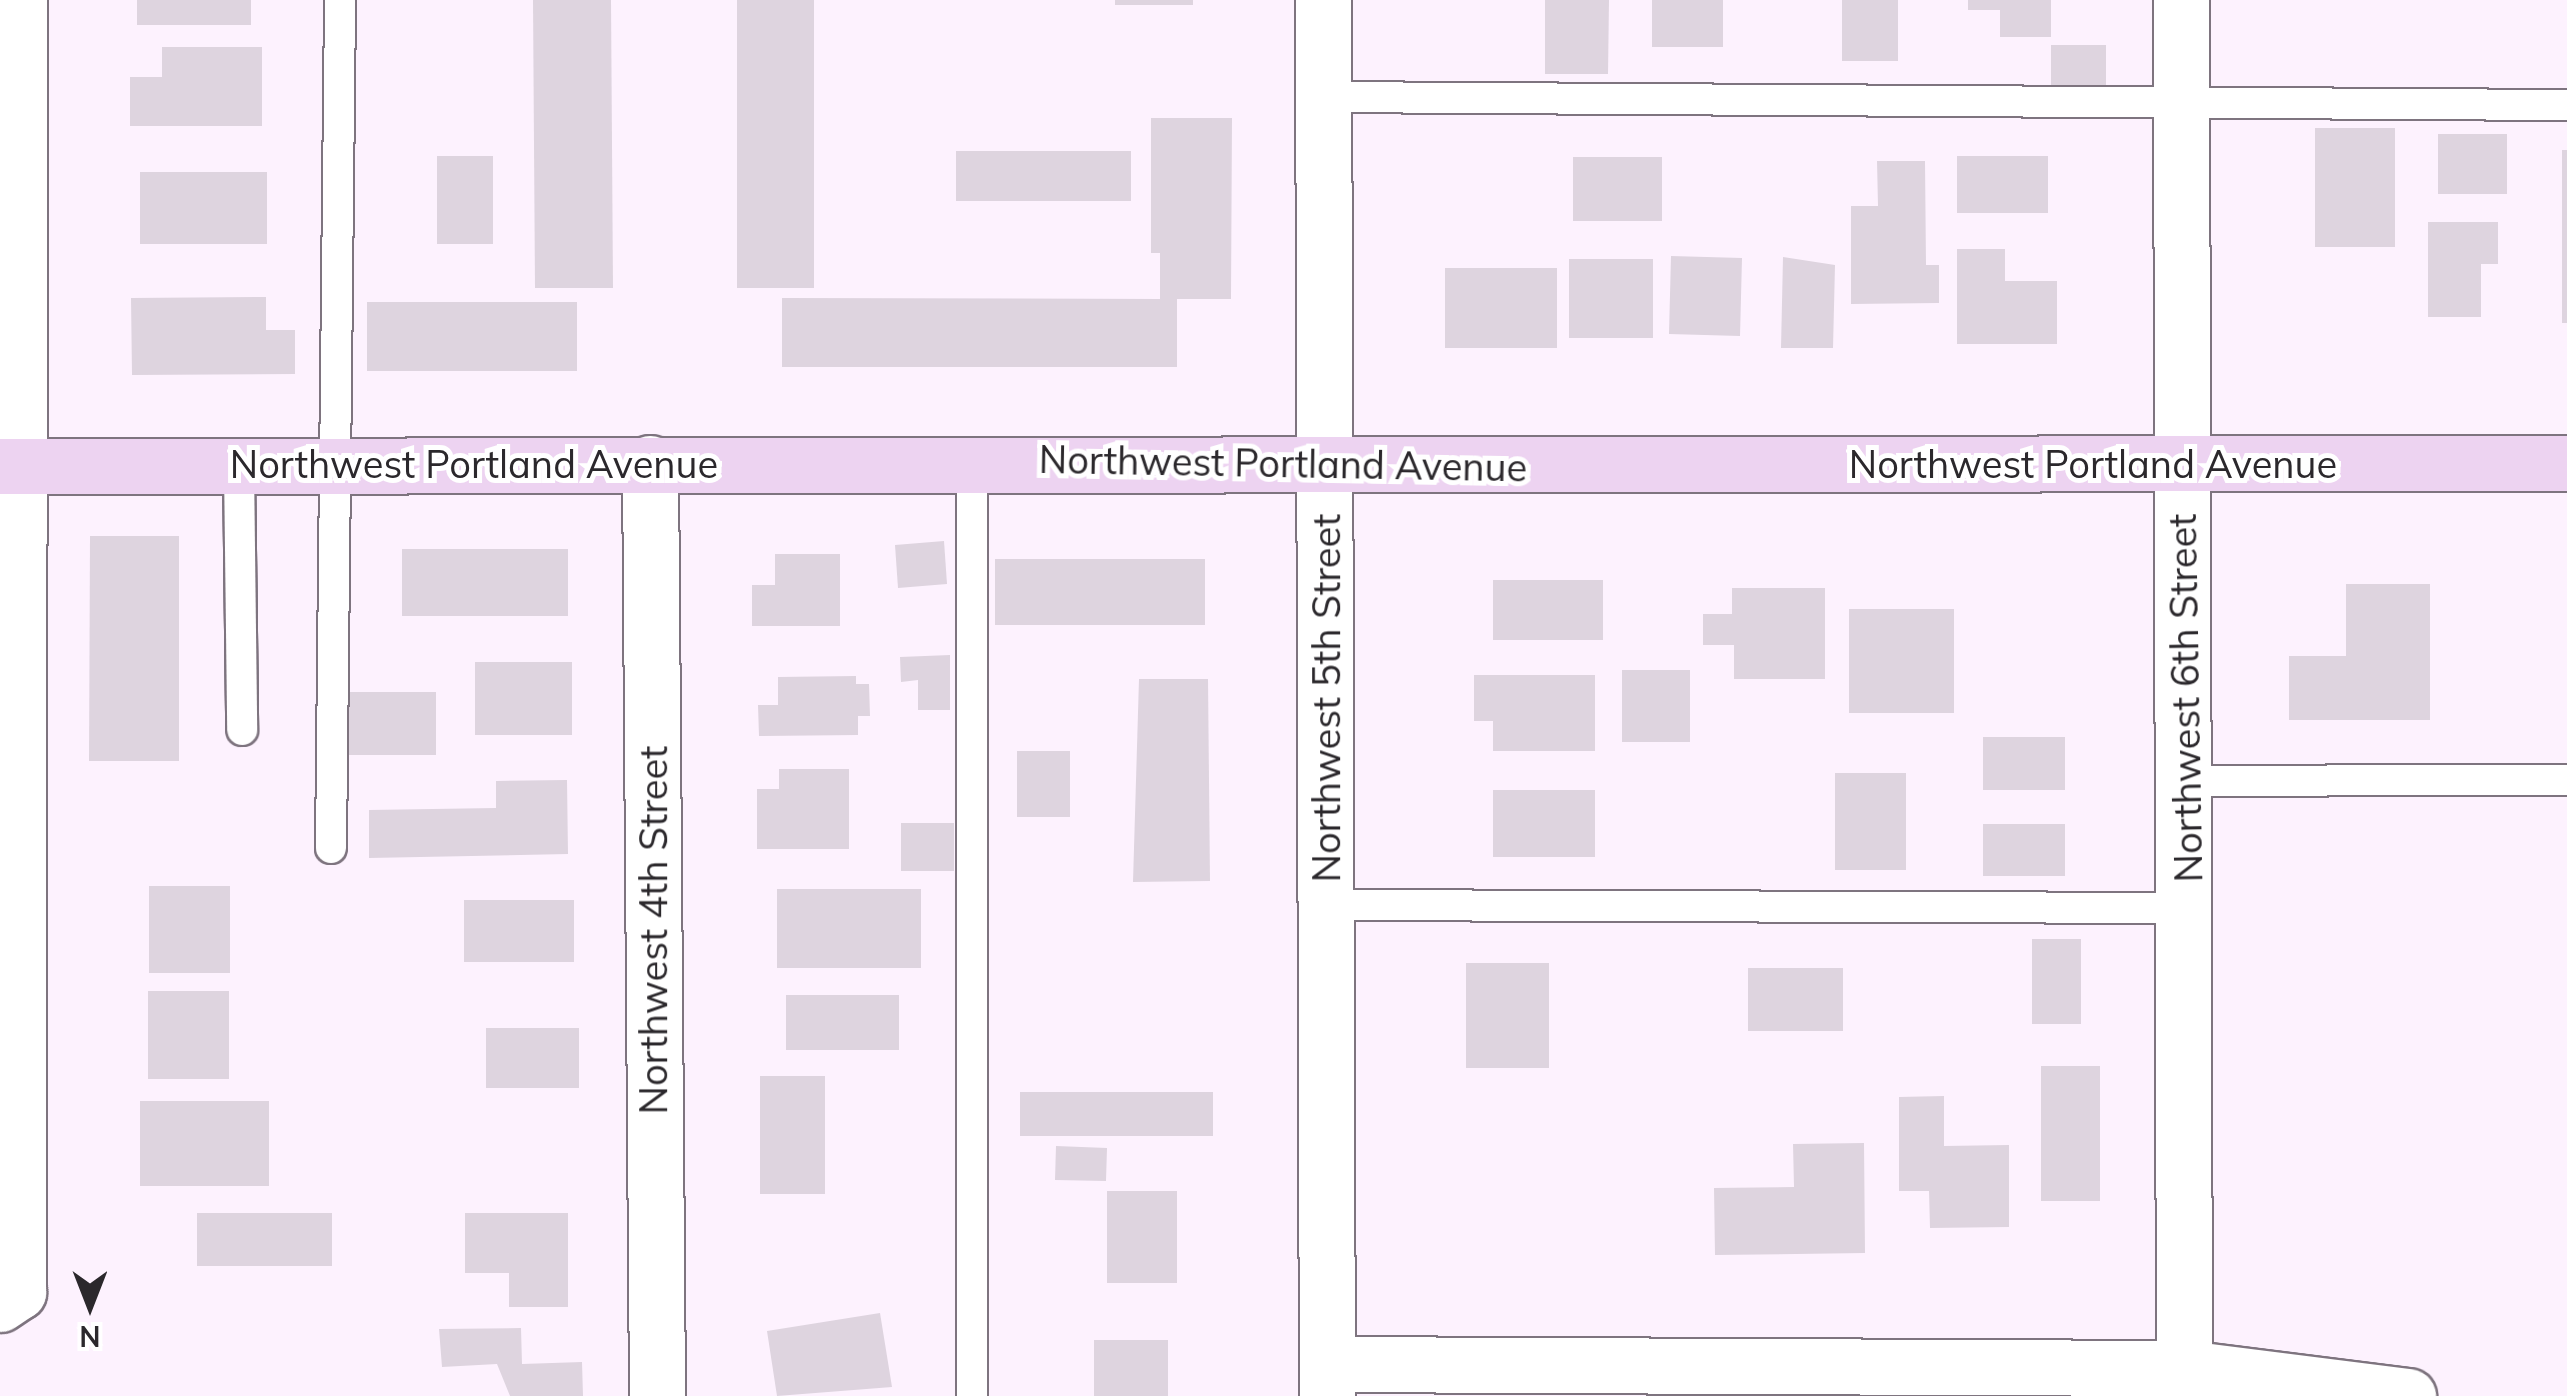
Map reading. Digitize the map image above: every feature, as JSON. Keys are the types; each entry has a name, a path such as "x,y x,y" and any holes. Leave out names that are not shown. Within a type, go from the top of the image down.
{"street":[{"path":"9,1298 10,466 19,0"},
{"name":"Northwest 5th Street","path":"1323,0 1328,467 1327,1380"},
{"name":"Northwest 6th Street","path":"2181,0 2188,908 2184,1382"},
{"name":"Northwest Portland Avenue","path":"10,466 340,467 972,460 1328,467 2567,463"},
{"name":"Northwest 4th Street","path":"650,464 658,1396"},
{"path":"1327,1380 2184,1382 2408,1396"}],"lane":[{"path":"331,848 340,467 340,0"},
{"path":"1324,97 2567,105"},
{"path":"972,460 972,1396"},
{"path":"239,467 242,730"},
{"path":"2186,781 2567,780"},
{"path":"1326,905 2188,908"}],"building":[{"path":"137,0 251,0 251,25 137,25"},
{"path":"533,0 611,0 613,288 535,288"},
{"path":"737,0 814,0 814,288 737,288"},
{"path":"1115,0 1193,0 1193,5 1115,5"},
{"path":"1545,0 1609,0 1608,74 1545,74"},
{"path":"1652,0 1723,0 1723,47 1652,47"},
{"path":"1842,0 1898,0 1898,61 1842,61"},
{"path":"1968,0 2051,0 2051,37 2000,37 2000,10 1968,10"},
{"path":"2051,45 2106,45 2106,85 2051,85"},
{"path":"162,47 262,47 262,126 130,126 130,77 162,77"},
{"path":"1151,118 1232,118 1231,299 1177,299 1177,367 782,367 782,298 1160,299 1160,253 1151,253"},
{"path":"2315,128 2395,128 2395,247 2315,247"},
{"path":"2438,134 2507,134 2507,194 2438,194"},
{"path":"2562,150 2567,150 2567,323 2562,323"},
{"path":"956,151 1131,151 1131,201 956,201"},
{"path":"437,156 493,156 493,244 437,244"},
{"path":"1957,156 2048,156 2048,213 1957,213"},
{"path":"1573,157 1662,157 1662,221 1573,221"},
{"path":"1877,161 1925,161 1926,265 1939,265 1939,303 1851,304 1851,206 1878,206"},
{"path":"140,172 267,172 267,244 140,244"},
{"path":"2428,222 2498,222 2498,264 2481,264 2481,317 2428,317"},
{"path":"1957,249 2005,249 2005,281 2057,281 2057,344 1957,344"},
{"path":"1671,256 1742,258 1740,336 1669,334"},
{"path":"1783,257 1835,265 1833,348 1781,348"},
{"path":"1569,259 1653,259 1653,338 1569,338"},
{"path":"1445,268 1557,268 1557,348 1445,348"},
{"path":"266,297 266,330 295,330 295,374 132,375 131,298"},
{"path":"367,302 577,302 577,371 367,371"},
{"path":"90,536 179,536 179,761 89,761"},
{"path":"944,541 947,584 898,588 895,545"},
{"path":"402,549 568,549 568,616 402,616"},
{"path":"775,554 840,554 840,626 752,626 752,585 775,585"},
{"path":"995,559 1205,559 1205,625 995,625"},
{"path":"1493,580 1603,580 1603,640 1493,640"},
{"path":"2346,584 2430,584 2430,720 2289,720 2289,656 2346,656"},
{"path":"1732,588 1825,588 1825,679 1734,679 1734,645 1703,645 1703,614 1732,614"},
{"path":"1849,609 1954,609 1954,713 1849,713"},
{"path":"950,655 950,710 918,710 918,680 901,682 900,657"},
{"path":"475,662 572,662 572,735 475,735"},
{"path":"1622,670 1690,670 1690,742 1622,742"},
{"path":"1474,675 1595,675 1595,751 1493,751 1493,721 1474,721"},
{"path":"856,676 856,684 869,684 870,716 858,716 858,735 759,736 758,705 778,705 778,677"},
{"path":"1139,679 1208,679 1210,881 1133,882"},
{"path":"348,692 436,692 436,755 348,755"},
{"path":"1983,737 2065,737 2065,790 1983,790"},
{"path":"1017,751 1070,751 1070,817 1017,817"},
{"path":"779,769 849,769 849,849 757,849 757,789 779,789"},
{"path":"1835,773 1906,773 1906,870 1835,870"},
{"path":"567,780 568,854 369,858 369,810 496,808 496,781"},
{"path":"1493,790 1595,790 1595,857 1493,857"},
{"path":"901,823 954,823 954,871 901,871"},
{"path":"1983,824 2065,824 2065,876 1983,876"},
{"path":"149,886 230,886 230,973 149,973"},
{"path":"777,889 921,889 921,968 777,968"},
{"path":"464,900 574,900 574,962 464,962"},
{"path":"2032,939 2081,939 2081,1024 2032,1024"},
{"path":"1466,963 1549,963 1549,1068 1466,1068"},
{"path":"1748,968 1843,968 1843,1031 1748,1031"},
{"path":"148,991 229,991 229,1079 148,1079"},
{"path":"786,995 899,995 899,1050 786,1050"},
{"path":"486,1028 579,1028 579,1088 486,1088"},
{"path":"2041,1066 2100,1066 2100,1201 2041,1201"},
{"path":"760,1076 825,1076 825,1194 760,1194"},
{"path":"1020,1092 1213,1092 1213,1136 1020,1136"},
{"path":"1944,1096 1944,1146 2009,1145 2009,1227 1930,1228 1929,1191 1899,1191 1899,1097"},
{"path":"140,1101 269,1101 269,1186 140,1186"},
{"path":"1864,1143 1865,1253 1715,1255 1714,1188 1794,1187 1793,1144"},
{"path":"1056,1146 1107,1148 1106,1181 1055,1180"},
{"path":"1107,1191 1177,1191 1177,1283 1107,1283"},
{"path":"197,1213 332,1213 332,1266 197,1266"},
{"path":"465,1213 568,1213 568,1307 509,1307 509,1273 465,1273"},
{"path":"880,1313 892,1387 777,1396 767,1331"},
{"path":"521,1328 522,1364 582,1362 583,1396 510,1396 497,1364 442,1367 439,1329"},
{"path":"1094,1340 1168,1340 1168,1396 1094,1396"}]}
